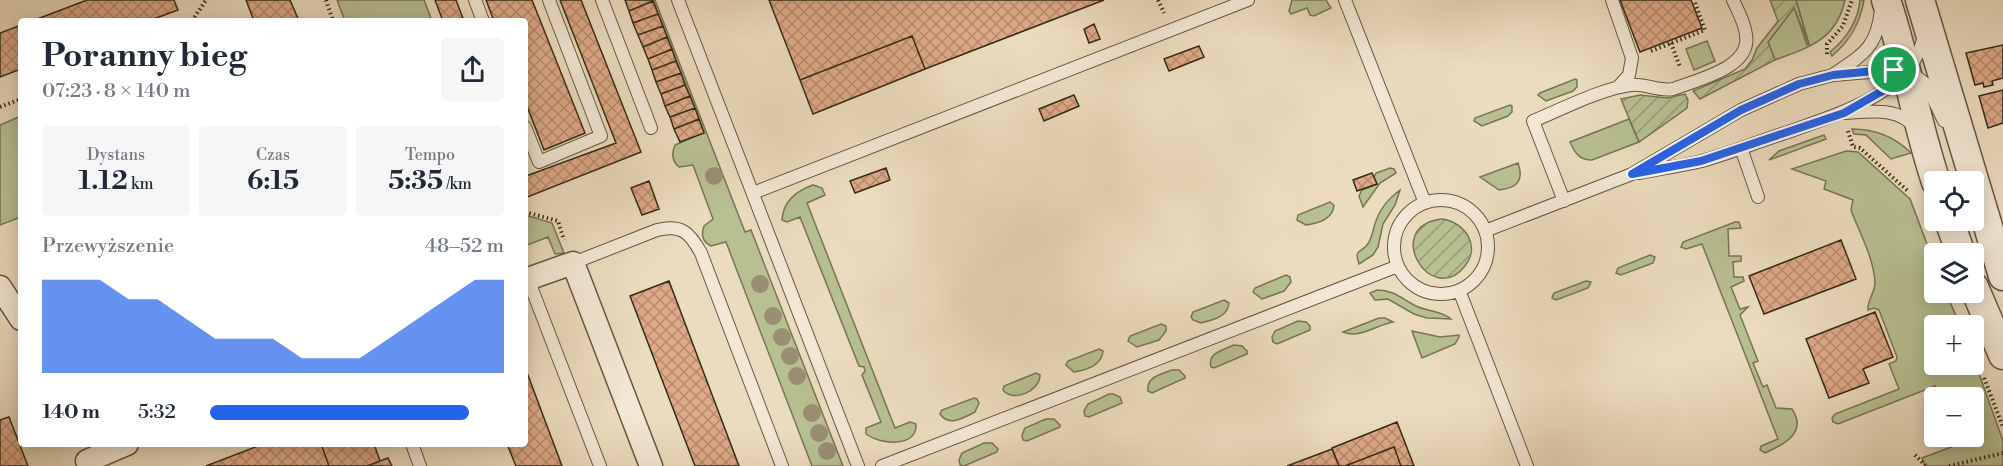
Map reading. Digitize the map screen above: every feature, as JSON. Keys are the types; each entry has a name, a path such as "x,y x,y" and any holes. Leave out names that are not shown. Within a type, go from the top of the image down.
{"street":[{"path":"1886,0 1898,35 1921,136 1924,176"},
{"path":"1923,9 2003,276"},
{"path":"528,280 573,263 651,466"},
{"path":"0,287 18,314"},
{"path":"1978,303 1993,363"},
{"path":"86,457 118,447"}],"lane":[{"path":"475,0 482,18"},
{"path":"528,134 539,162 601,136 549,0"},
{"path":"602,0 651,129"},
{"path":"678,0 858,466"},
{"path":"753,193 1248,0"},
{"path":"1344,0 1425,202"},
{"path":"1612,0 1632,58 1629,75 1618,87"},
{"path":"1564,201 1533,121 1618,87 1638,84 1663,90 1673,89 1734,64 1744,51 1747,40 1733,0"},
{"path":"1833,75 1863,55 1870,47 1879,27 1880,0"},
{"path":"1632,174 1701,161 1844,113 1884,90 1913,63 1924,38 1923,9"},
{"path":"1485,231 1632,174 1741,110 1799,84 1833,75 1884,70 1905,72 1919,77 1926,84 1943,118 1963,145"},
{"path":"1844,113 1893,112 1910,122 1921,136"},
{"path":"1741,148 1758,197"},
{"path":"1454,201 1468,208 1478,218 1485,231 1488,251 1481,271 1468,286 1459,290 1435,294 1423,291 1413,285 1398,266 1394,251 1395,236 1401,221 1411,210 1425,202 1454,201"},
{"path":"573,263 667,227 678,228 686,232 694,240 701,253 782,466"},
{"path":"882,466 1398,266"},
{"path":"528,283 600,466"},
{"path":"1459,290 1527,466"},
{"path":"413,447 420,466"}],"path":[{"path":"194,18 206,0"},
{"path":"326,0 332,18"},
{"path":"1632,58 1705,30 1694,0"},
{"path":"1833,75 1827,44 1843,26 1852,0"},
{"path":"0,107 18,100"},
{"path":"1844,113 1853,147 1860,148 1924,188"},
{"path":"528,213 558,221 573,263"},
{"path":"1993,363 2003,428"},
{"path":"1949,466 2003,453"},
{"path":"1920,466 1915,454 1926,466"}],"green space":[{"path":"337,0 424,0 431,18 344,18"},
{"path":"653,0 655,0 745,232 751,230 843,466 812,466 726,242 711,246 703,238 704,226 713,219 693,165 679,167 673,154 675,145 704,132"},
{"path":"1292,0 1326,0 1331,8 1314,16 1310,15 1307,8 1291,14 1289,11"},
{"path":"1770,0 1796,0 1809,45 1794,8 1768,42 1775,60 1700,99 1693,91 1745,69 1752,60 1757,48 1778,21"},
{"path":"1796,0 1845,0 1835,24 1820,40 1775,60 1768,42 1794,7 1807,45 1809,44"},
{"path":"1860,0 1864,0 1857,24 1849,38 1832,56 1830,52 1842,41 1854,22"},
{"path":"1707,41 1715,61 1694,70 1686,49"},
{"path":"1575,79 1577,87 1573,91 1546,101 1538,95 1540,93"},
{"path":"1685,94 1688,100 1687,108 1639,142 1621,99 1640,95 1667,98"},
{"path":"1510,105 1512,112 1508,116 1482,126 1474,121 1475,118"},
{"path":"18,117 18,218 0,225 0,125"},
{"path":"1629,119 1639,142 1592,160 1578,155 1570,142"},
{"path":"1852,129 1869,130 1884,135 1898,142 1911,153 1891,159 1866,135 1854,134"},
{"path":"1824,135 1826,139 1769,160 1779,151"},
{"path":"1846,151 1858,152 1910,199 1927,243 1924,243 1924,303 1950,303 1956,315 1924,315 1924,375 1979,375 1984,387 1924,387 1924,390 1838,424 1833,422 1832,418 1835,414 1899,389 1889,364 1896,361 1897,357 1879,310 1874,308 1868,310 1875,287 1874,274 1851,210 1853,200 1824,189 1826,181 1792,169"},
{"path":"1518,163 1520,178 1511,187 1499,190 1480,177"},
{"path":"1390,168 1396,173 1380,183 1363,207 1359,196 1362,190 1377,184 1374,177 1376,173"},
{"path":"813,185 822,188 825,195 807,203 895,428 910,422 916,424 915,432 904,441 888,442 866,434 866,428 881,422 862,375 865,371 864,367 859,366 800,217 787,222 782,220 788,202 801,190"},
{"path":"1400,190 1395,205 1383,224 1378,247 1373,255 1359,264 1357,255 1367,246 1379,214"},
{"path":"1330,202 1334,205 1333,210 1325,219 1306,225 1297,220 1298,215"},
{"path":"528,216 552,223 564,253 555,254 548,237 528,245"},
{"path":"1442,219 1464,230 1471,243 1471,251 1465,266 1452,277 1438,278 1427,272 1418,261 1414,248 1415,235 1424,225"},
{"path":"1739,222 1741,228 1728,229 1729,256 1741,256 1741,261 1733,262 1734,277 1743,277 1744,281 1731,287 1740,309 1748,307 1740,315 1758,361 1753,363 1763,387 1767,385 1776,408 1792,409 1796,417 1797,425 1791,437 1765,453 1760,450 1761,446 1778,439 1702,244 1686,249 1681,247 1683,242"},
{"path":"1650,255 1655,257 1653,263 1621,275 1616,273 1618,268"},
{"path":"1286,275 1290,277 1291,282 1284,291 1262,299 1253,292 1255,288"},
{"path":"1586,281 1591,282 1588,288 1556,300 1552,298 1554,293"},
{"path":"1377,290 1393,293 1416,306 1443,314 1451,319 1427,318 1414,314 1388,299 1375,300 1370,293"},
{"path":"1224,300 1229,303 1223,315 1201,323 1191,317 1193,312"},
{"path":"1379,318 1393,322 1362,333 1343,332"},
{"path":"1298,321 1306,322 1310,330 1277,344 1273,342 1272,337 1275,331"},
{"path":"1161,324 1166,326 1166,331 1159,340 1137,347 1128,341 1130,336"},
{"path":"1412,331 1440,337 1459,335 1459,337 1455,344 1422,358"},
{"path":"1234,345 1242,346 1247,354 1214,368 1211,367 1211,358 1214,355"},
{"path":"1099,349 1103,351 1100,360 1089,368 1074,372 1066,365 1068,361"},
{"path":"1172,370 1179,370 1185,378 1152,393 1148,391 1149,382 1152,379"},
{"path":"1036,373 1040,375 1039,381 1031,390 1013,395 1003,390 1004,386"},
{"path":"1984,388 2003,441 2003,466 1925,466 1922,458 1951,447 1984,447"},
{"path":"1109,394 1120,397 1122,403 1089,417 1085,416 1084,411 1088,404"},
{"path":"974,398 979,403 975,412 966,417 952,421 940,414 942,410"},
{"path":"1046,419 1054,419 1060,427 1027,441 1023,440 1022,435 1025,428"},
{"path":"984,443 992,443 998,449 997,452 964,466 960,465 959,460 962,453"}],"building":[{"path":"87,0 174,0 178,10 156,18 40,18"},
{"path":"246,0 290,0 298,18 253,18"},
{"path":"435,0 456,0 463,18 442,18"},
{"path":"486,0 532,0 585,133 544,150 528,109 528,18 493,18"},
{"path":"560,0 581,0 641,152 528,197 528,175 616,143"},
{"path":"625,0 653,0 653,1 629,11"},
{"path":"769,0 1104,0 925,69 912,36 800,80"},
{"path":"1620,0 1691,0 1702,28 1640,52"},
{"path":"653,1 658,14 633,23 629,11"},
{"path":"658,14 663,26 638,35 633,23"},
{"path":"1094,24 1100,39 1089,43 1084,29"},
{"path":"18,26 18,70 0,77 0,33"},
{"path":"663,26 667,37 643,47 638,35"},
{"path":"912,36 925,69 813,114 800,80"},
{"path":"667,37 672,49 648,59 643,47"},
{"path":"2003,45 2003,78 1992,81 1993,85 1984,87 1983,83 1975,85 1966,53"},
{"path":"1199,46 1204,57 1169,71 1164,59"},
{"path":"672,49 676,61 652,70 648,59"},
{"path":"676,61 681,73 656,82 652,70"},
{"path":"681,73 685,85 661,94 656,82"},
{"path":"685,85 690,96 665,106 661,94"},
{"path":"2003,90 2003,123 1988,128 1979,96"},
{"path":"1074,95 1079,106 1044,121 1039,109"},
{"path":"690,96 695,108 670,117 665,106"},
{"path":"695,108 699,119 674,129 670,117"},
{"path":"699,119 704,133 680,142 674,129"},
{"path":"886,168 890,180 855,193 850,181"},
{"path":"1372,173 1377,184 1357,191 1353,180"},
{"path":"649,181 659,209 642,215 631,188"},
{"path":"1841,240 1856,279 1764,314 1749,276"},
{"path":"669,281 739,466 695,466 630,296"},
{"path":"1875,312 1893,357 1863,369 1869,383 1829,398 1806,339"},
{"path":"528,375 562,466 516,466 508,447 528,447"},
{"path":"9,417 18,440 18,447 21,447 28,466 0,466 0,420"},
{"path":"1397,422 1414,466 1401,466 1394,447 1345,466 1339,466 1332,448"},
{"path":"255,447 322,447 329,466 206,466"},
{"path":"322,447 375,447 380,461 367,466 329,466"},
{"path":"1394,447 1401,466 1345,466"},
{"path":"1332,449 1339,466 1287,466"},
{"path":"388,458 392,466 367,466 380,461"}],"route":[{"path":"1894,70 1905,72 1884,90 1844,113 1701,161 1632,174 1700,132 1741,110 1799,84 1833,75 1894,70"}]}
